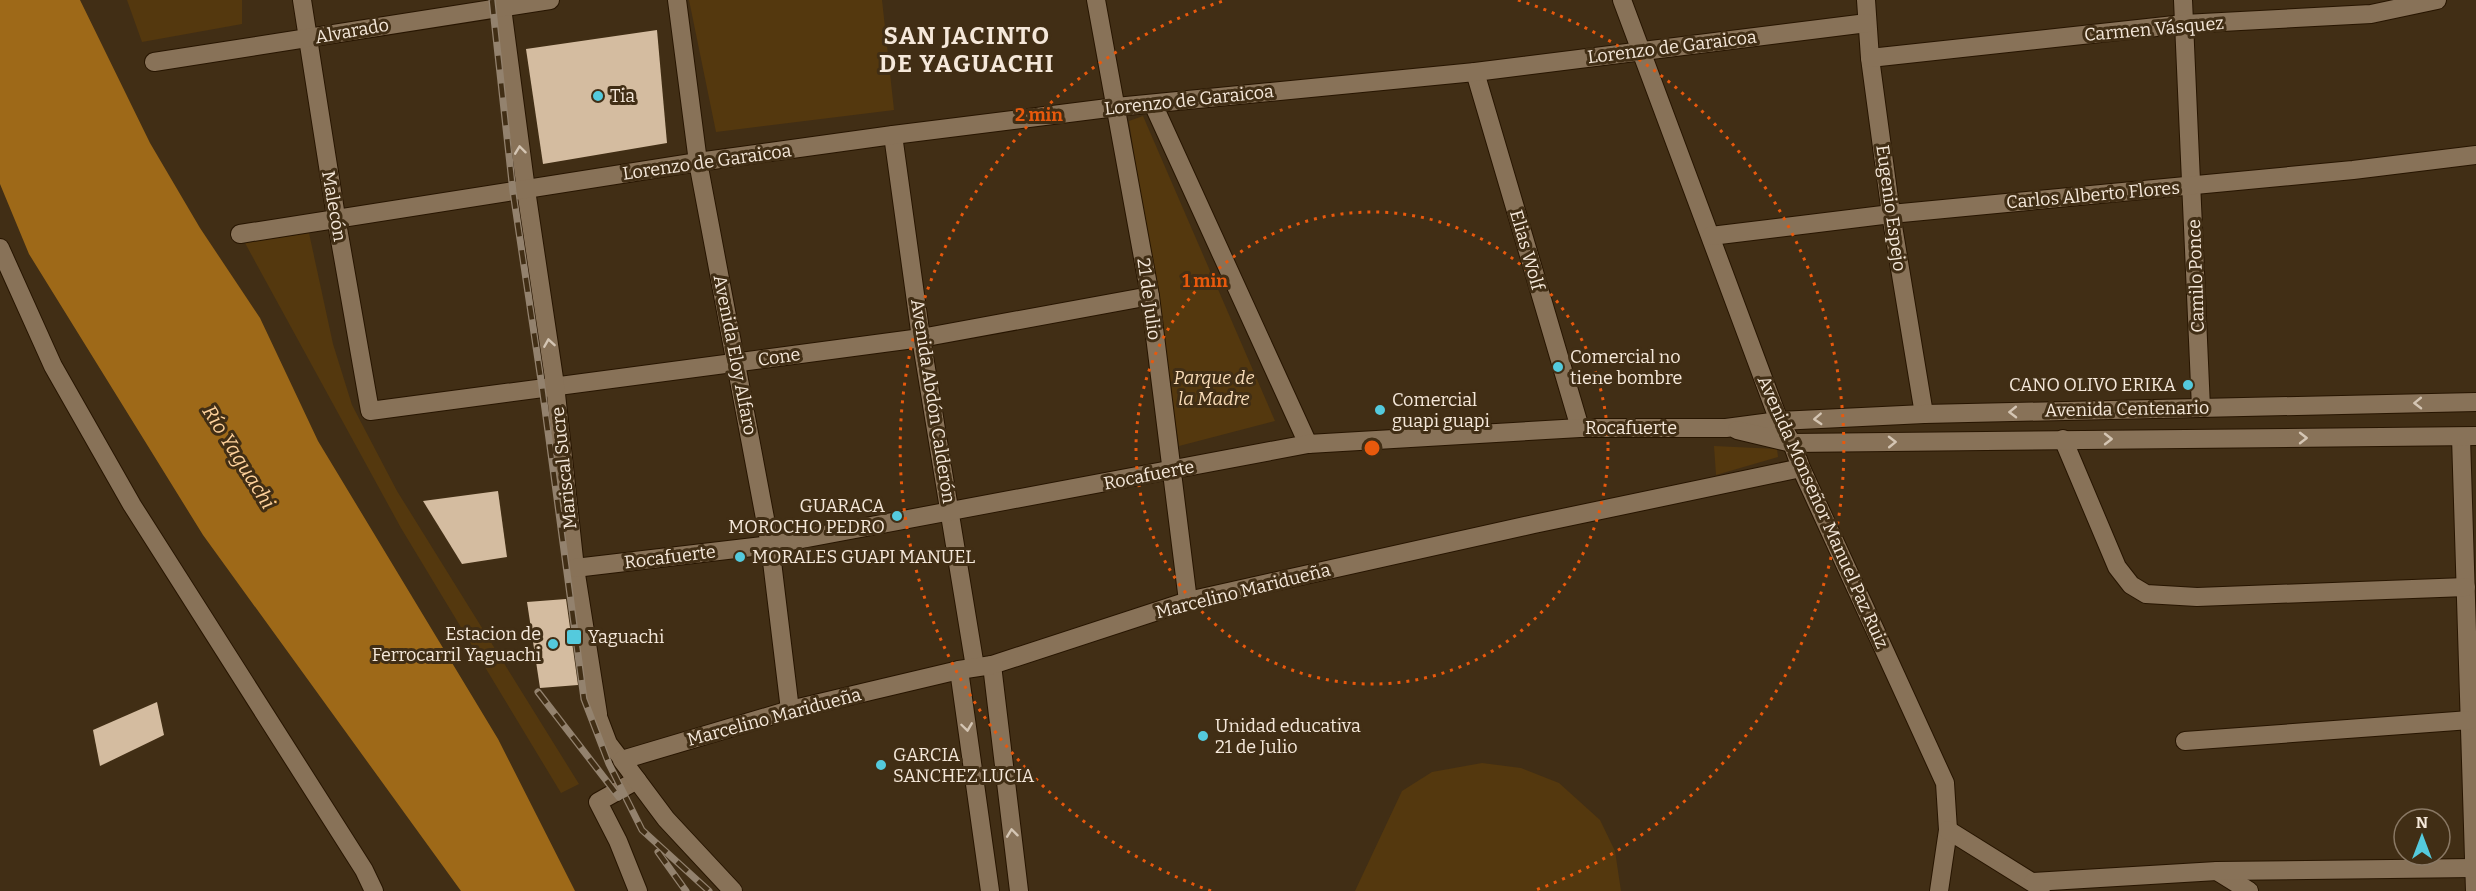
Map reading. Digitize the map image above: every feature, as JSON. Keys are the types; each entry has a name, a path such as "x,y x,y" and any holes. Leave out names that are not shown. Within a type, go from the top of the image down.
{"street":[{"name":"Malecón","path":"302,0 306,39 370,411"},
{"name":"Alvarado","path":"154,62 306,39 502,3 550,0"},
{"name":"Avenida Eloy Alfaro","path":"676,0 698,162 770,545 790,710"},
{"name":"21 de Julio","path":"1096,0 1150,296 1188,601"},
{"name":"Avenida Monseñor Manuel Paz Ruiz","path":"1622,0 1779,421 1792,443 1801,468 1945,783 1948,830 1939,891"},
{"name":"Eugenio Espejo","path":"1866,0 1870,58 1891,214 1924,414"},
{"name":"Camilo Ponce","path":"2184,0 2201,408"},
{"name":"Carmen Vásquez","path":"1870,58 2184,24 2371,14 2437,0"},
{"name":"Mariscal Sucre","path":"502,3 526,190 555,385 575,568 598,714 609,744 666,819 733,891"},
{"name":"Lorenzo de Garaicoa","path":"240,234 336,217 526,190 698,162 894,135 1116,107 1475,72 1867,23"},
{"name":"Elias Wolf","path":"1475,72 1580,428"},
{"path":"1154,104 1308,444"},
{"name":"Avenida Abdón Calderón","path":"894,135 921,338 976,667 1019,891"},
{"name":"Carlos Alberto Flores","path":"1711,237 1891,214 2476,155"},
{"path":"0,248 53,366 132,505 358,860 374,891"},
{"name":"Cone","path":"370,411 921,338 1150,296"},
{"name":"Avenida Centenario","path":"1779,421 1924,414 2476,402"},
{"name":"Rocafuerte","path":"575,568 770,545 951,513 1308,444 1580,428 1726,428 1779,421"},
{"name":"Rocafuerte","path":"1726,428 1792,443"},
{"path":"2469,436 2466,587 2472,645 2470,720 2475,891"},
{"name":"Avenida Centenario","path":"1792,443 2469,436"},
{"path":"2063,440 2116,567 2131,585 2146,594 2197,597 2466,587"},
{"name":"Marcelino Maridueña","path":"622,760 790,710 976,667 1188,601 1534,524 1801,468"},
{"name":"Avenida Abdón Calderón","path":"976,667 990,891"},
{"path":"2185,741 2470,720"},
{"path":"637,780 598,802 618,841 638,891"},
{"path":"1948,830 2039,886 2217,871 2474,868"},
{"path":"2217,871 2249,891"}],"green space":[{"path":"127,0 242,0 242,24 142,42"},
{"path":"689,0 882,0 894,110 716,132"},
{"name":"Parque de la Madre","path":"1143,116 1275,421 1179,446 1129,121"},
{"path":"309,233 333,344 352,405 397,491 579,784 561,793 401,528 245,243"},
{"path":"1714,446 1777,449 1778,457 1716,475"},
{"path":"1482,763 1521,768 1559,783 1600,820 1615,851 1621,891 1355,891 1402,791 1432,772"}],"water":[{"name":"Río Yaguachi","path":"0,0 80,0 150,143 200,228 260,318 318,441 498,739 575,891 461,891 203,535 29,254 0,184"}],"building":[{"name":"Tia","path":"657,30 667,143 543,164 526,49"},
{"path":"498,491 507,557 462,564 423,501"},
{"name":"Estacion de Ferrocarril Yaguachi","path":"566,599 578,685 540,688 527,602"},
{"path":"157,702 164,735 100,766 93,730"}],"railway":[{"path":"492,0 513,192 584,699 609,764 642,830 709,891"},
{"path":"538,692 619,797"},
{"path":"658,852 686,891"}],"place":[{"name":"Tia","path":"598,96"},
{"name":"Comercial no tiene bombre","path":"1558,367"},
{"name":"CANO OLIVO ERIKA","path":"2188,385"},
{"name":"Comercial guapi guapi","path":"1380,410"},
{"name":"GUARACA MOROCHO PEDRO","path":"897,516"},
{"name":"MORALES GUAPI MANUEL","path":"740,557"},
{"name":"Yaguachi","path":"574,637"},
{"name":"Estacion de Ferrocarril Yaguachi","path":"553,644"},
{"name":"Unidad educativa 21 de Julio","path":"1203,736"},
{"name":"GARCIA SANCHEZ LUCIA","path":"881,765"}],"district":[{"name":"SAN JACINTO DE YAGUACHI","path":"967,50"}]}
